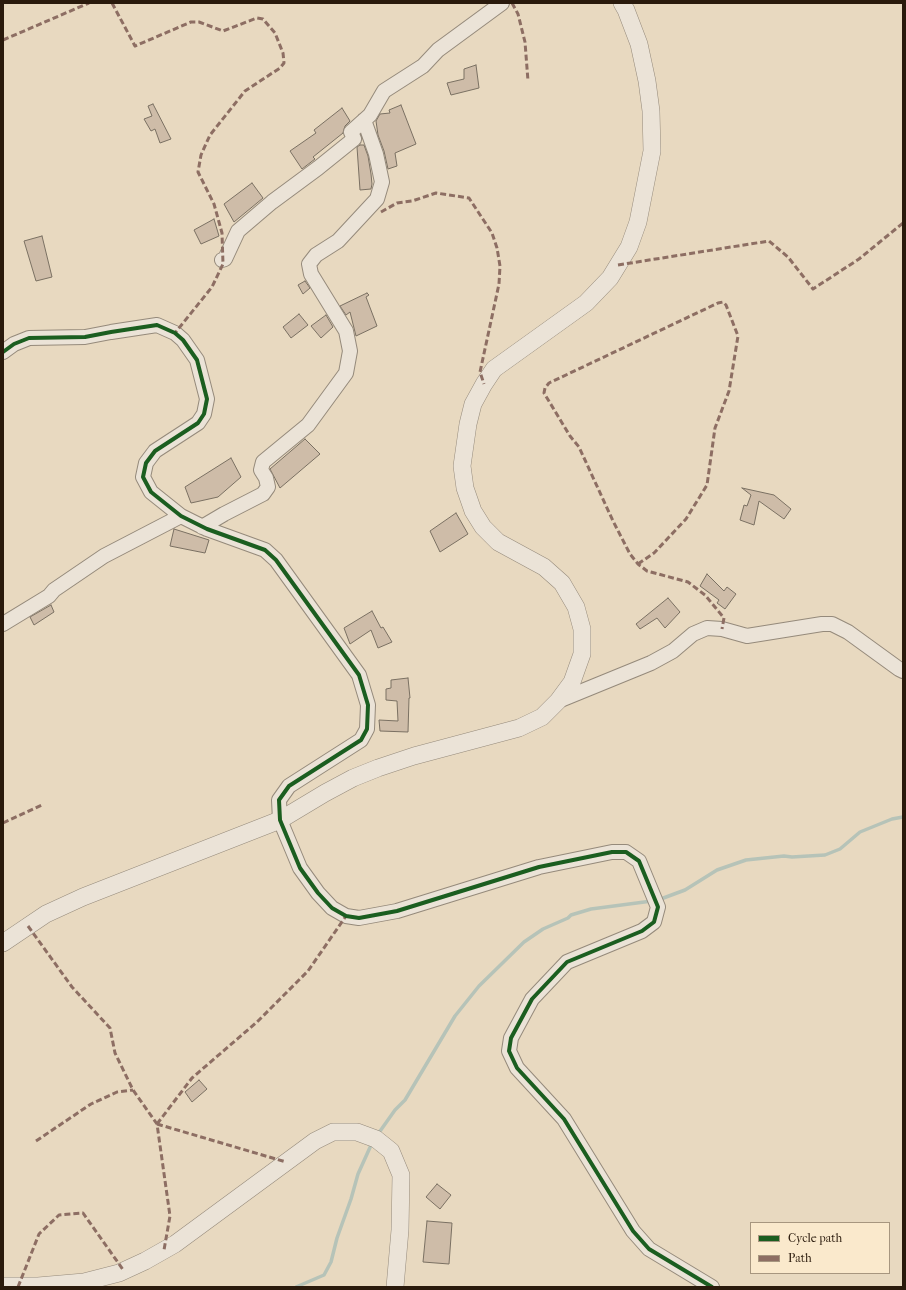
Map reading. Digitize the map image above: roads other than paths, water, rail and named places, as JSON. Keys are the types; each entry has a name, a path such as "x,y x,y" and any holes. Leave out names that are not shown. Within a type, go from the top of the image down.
{"street":[{"path":"222,260 225,259 238,231 272,202 318,168 354,138 351,132 370,115 384,91 423,66 438,50 502,3"},
{"path":"3,943 46,914 83,897 280,820 353,778 414,756 519,728 542,717 558,701 572,682 582,654 582,629 576,607 562,583 544,568 498,542 483,527 473,511 467,494 462,466 468,424 473,404 494,369 586,303 610,278 629,247 638,222 652,151 651,111 647,81 639,44 622,3"},
{"path":"202,527 263,494 268,487 266,478 261,470 263,462 308,425 346,373 350,351 346,331 310,274 309,264 316,255 338,241 377,199 382,182 376,154 364,120"},
{"path":"3,352 14,344 29,338 85,337 157,325 174,333 183,340 197,360 206,399 204,414 198,423 154,451 146,463 144,477 151,492 181,516 202,527 265,550 276,560 359,675 368,705 367,728 361,740 289,786 278,800 280,820 300,868 318,893 332,908 346,916 359,918 397,911 539,867 612,852 626,852 639,861 658,907 654,922 642,931 567,962 532,999 511,1038 509,1051 517,1068 564,1119 633,1231 649,1249 712,1287"},
{"path":"3,624 49,596 54,590 104,556 181,516"},
{"path":"558,701 651,663 672,651 693,634 707,628 722,629 747,636 822,624 832,624 848,632 903,671"},
{"path":"3,1286 38,1286 84,1282 119,1273 145,1261 175,1244 315,1141 333,1132 357,1132 371,1138 391,1151 401,1175 400,1230 394,1287"}],"waterway":[{"path":"658,900 685,890 717,870 746,860 784,856 825,855 840,849 860,832 892,819 903,817"},
{"path":"378,1134 395,1110 405,1100 455,1016 479,986 524,942 543,929 568,918 571,915 591,909 652,901"},
{"path":"296,1287 324,1275 331,1262 337,1238 358,1174 372,1143"}]}
